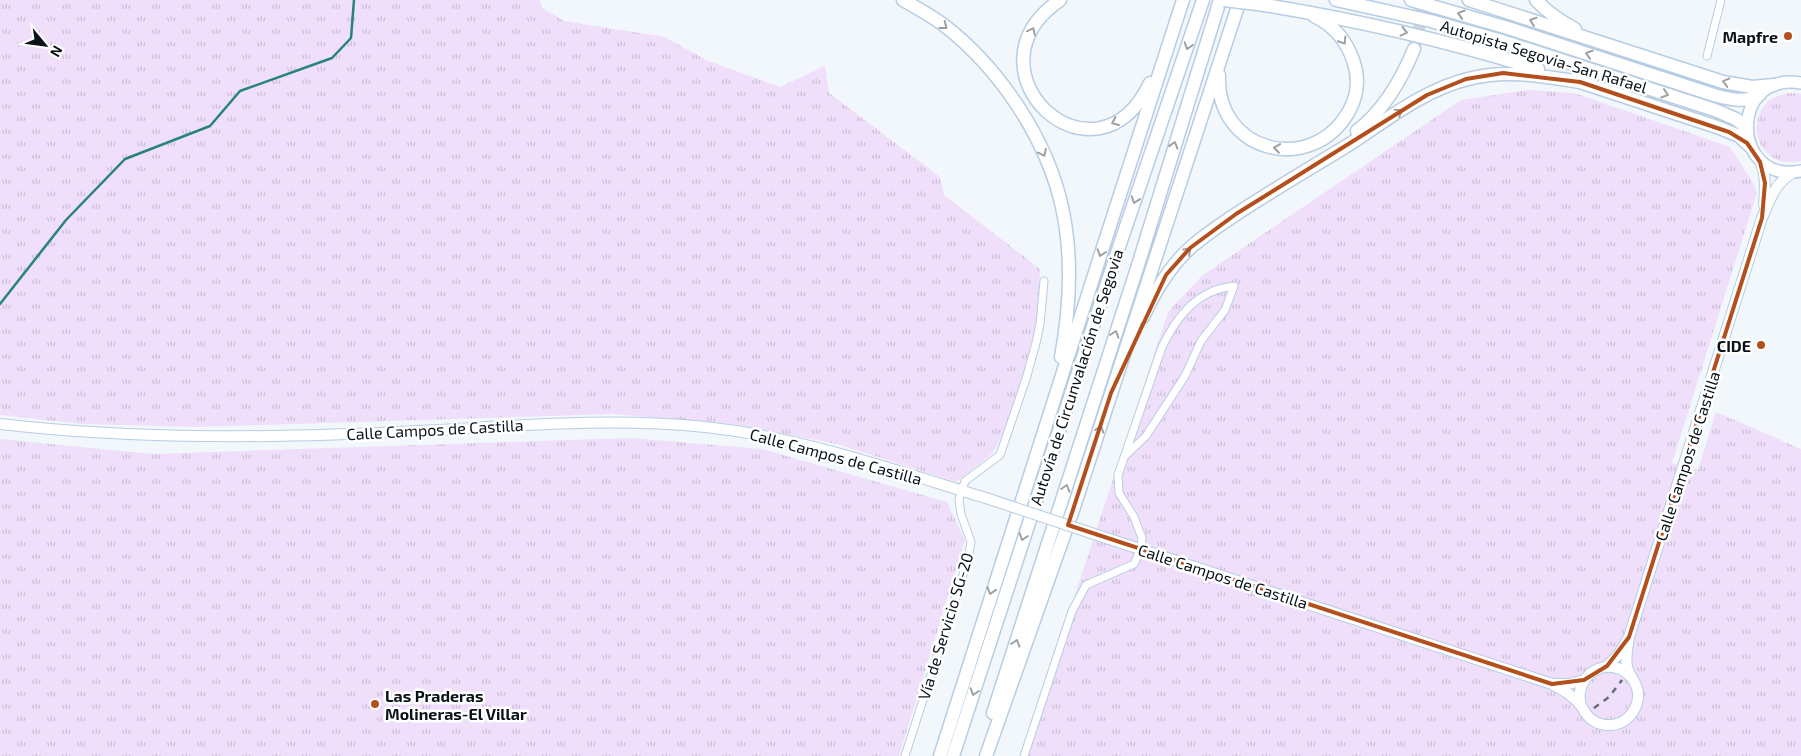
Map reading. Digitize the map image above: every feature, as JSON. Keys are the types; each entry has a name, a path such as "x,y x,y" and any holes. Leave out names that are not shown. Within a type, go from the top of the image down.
{"highway":[{"path":"903,0 945,26 991,70 1014,100 1033,132 1048,165 1062,206 1068,245 1067,324 1061,357 1025,485"},
{"path":"1060,0 1042,15 1031,32 1025,52 1024,70 1031,93 1042,107 1058,121 1068,125 1088,129 1105,126 1114,124 1131,112 1145,94 1170,40"},
{"path":"940,756 1025,485 1183,0"},
{"name":"Autovía de Circunvalación de Segovia","path":"953,756 1081,363 1203,0"},
{"name":"Autovía de Circunvalación de Segovia","path":"979,756 1136,271 1220,0"},
{"path":"1224,0 1339,17 1490,54 1717,127 1739,136 1750,147"},
{"path":"986,756 1074,510 1240,0"},
{"name":"Autopista Segovia-San Rafael","path":"1336,0 1431,21 1502,41 1715,110 1736,119 1746,127"},
{"name":"Autopista Segovia-San Rafael","path":"1411,0 1508,28 1726,98 1749,99 1760,94"},
{"path":"1470,0 1723,82 1752,87 1774,85"},
{"path":"1536,0 1560,21 1597,40"},
{"path":"1228,36 1220,70 1219,84 1224,108 1231,121 1240,132 1252,140 1268,146 1292,149 1316,144 1337,129 1353,105 1358,79 1351,54 1334,29 1310,14 1287,9"},
{"path":"1284,184 1354,134 1373,117 1398,84 1414,49"},
{"path":"1111,393 1157,289 1177,261 1204,236 1421,99 1445,87 1466,79 1503,73 1527,73 1580,82"}],"main road":[{"path":"1797,172 1776,170 1758,158 1750,147 1746,127 1749,110 1760,94 1774,85 1785,82 1800,82"},
{"name":"Calle Campos de Castilla","path":"1758,158 1763,169 1765,184 1762,218"},
{"name":"Calle Campos de Castilla","path":"1552,684 1569,684 1584,680 1594,670 1608,666 1620,654 1629,636 1762,218 1777,186 1783,179 1797,172"},
{"name":"Calle Campos de Castilla","path":"0,424 96,433 161,436 264,436 421,431 565,423 652,423 752,433 824,450 986,498 1552,684 1568,693 1582,707 1589,718 1601,724 1610,725 1622,722 1633,713 1637,705 1638,692 1626,661 1629,636"},
{"path":"1608,666 1622,670 1633,680"},
{"path":"1582,707 1579,693 1584,680"}],"street":[{"path":"1707,56 1721,0"},
{"path":"962,491 965,481 1000,456 1036,343 1040,324 1044,281"},
{"path":"1024,756 1072,611 1086,586 1134,564 1141,549 1142,538 1134,517 1118,493 1118,475 1124,456 1162,347 1170,330 1180,316 1194,302 1220,288 1234,286 1225,310 1201,340 1185,376 1146,436 1124,456"},
{"name":"Vía de Servicio SG-20","path":"905,756 968,558 971,542 961,514 959,501 962,491"}],"highlighted area":[{"path":"1503,73 1580,82 1729,132 1747,143 1760,162 1765,183 1762,218 1629,637 1607,666 1584,680 1552,684 1068,525 1111,393 1166,275 1190,248 1236,214 1427,95 1466,79"}],"green space":[{"path":"0,0 540,0 542,8 564,21 665,37 706,60 780,87 825,66 829,93 940,177 944,195 1040,269 1038,326 1005,430 993,453 956,482 837,444 732,424 613,414 197,427 82,424 0,415"},
{"path":"1528,90 1574,93 1730,147 1752,181 1757,193 1672,463 1698,470 1716,412 1801,449 1801,756 1022,756 1168,312 1203,275 1461,100"},
{"path":"1790,93 1801,94 1801,161 1784,162 1771,156 1762,146 1757,134 1757,120 1763,108 1773,98"},
{"path":"631,438 762,449 947,502 965,540 899,756 0,756 0,439 153,454"},
{"path":"1609,675 1623,681 1629,695 1623,709 1609,715 1595,709 1589,695 1595,681"}],"waterway":[{"path":"0,304 66,220 125,159 210,126 240,91 332,58 351,38 354,0"}],"tunnel":[{"path":"1414,49 1419,30 1422,0"}],"railway":[{"path":"1594,708 1609,697 1622,680"}],"place":[{"name":"Mapfre","path":"1788,36"},
{"name":"CIDE","path":"1761,345"},
{"name":"Las Praderas Molineras-El Villar","path":"375,704"}]}
